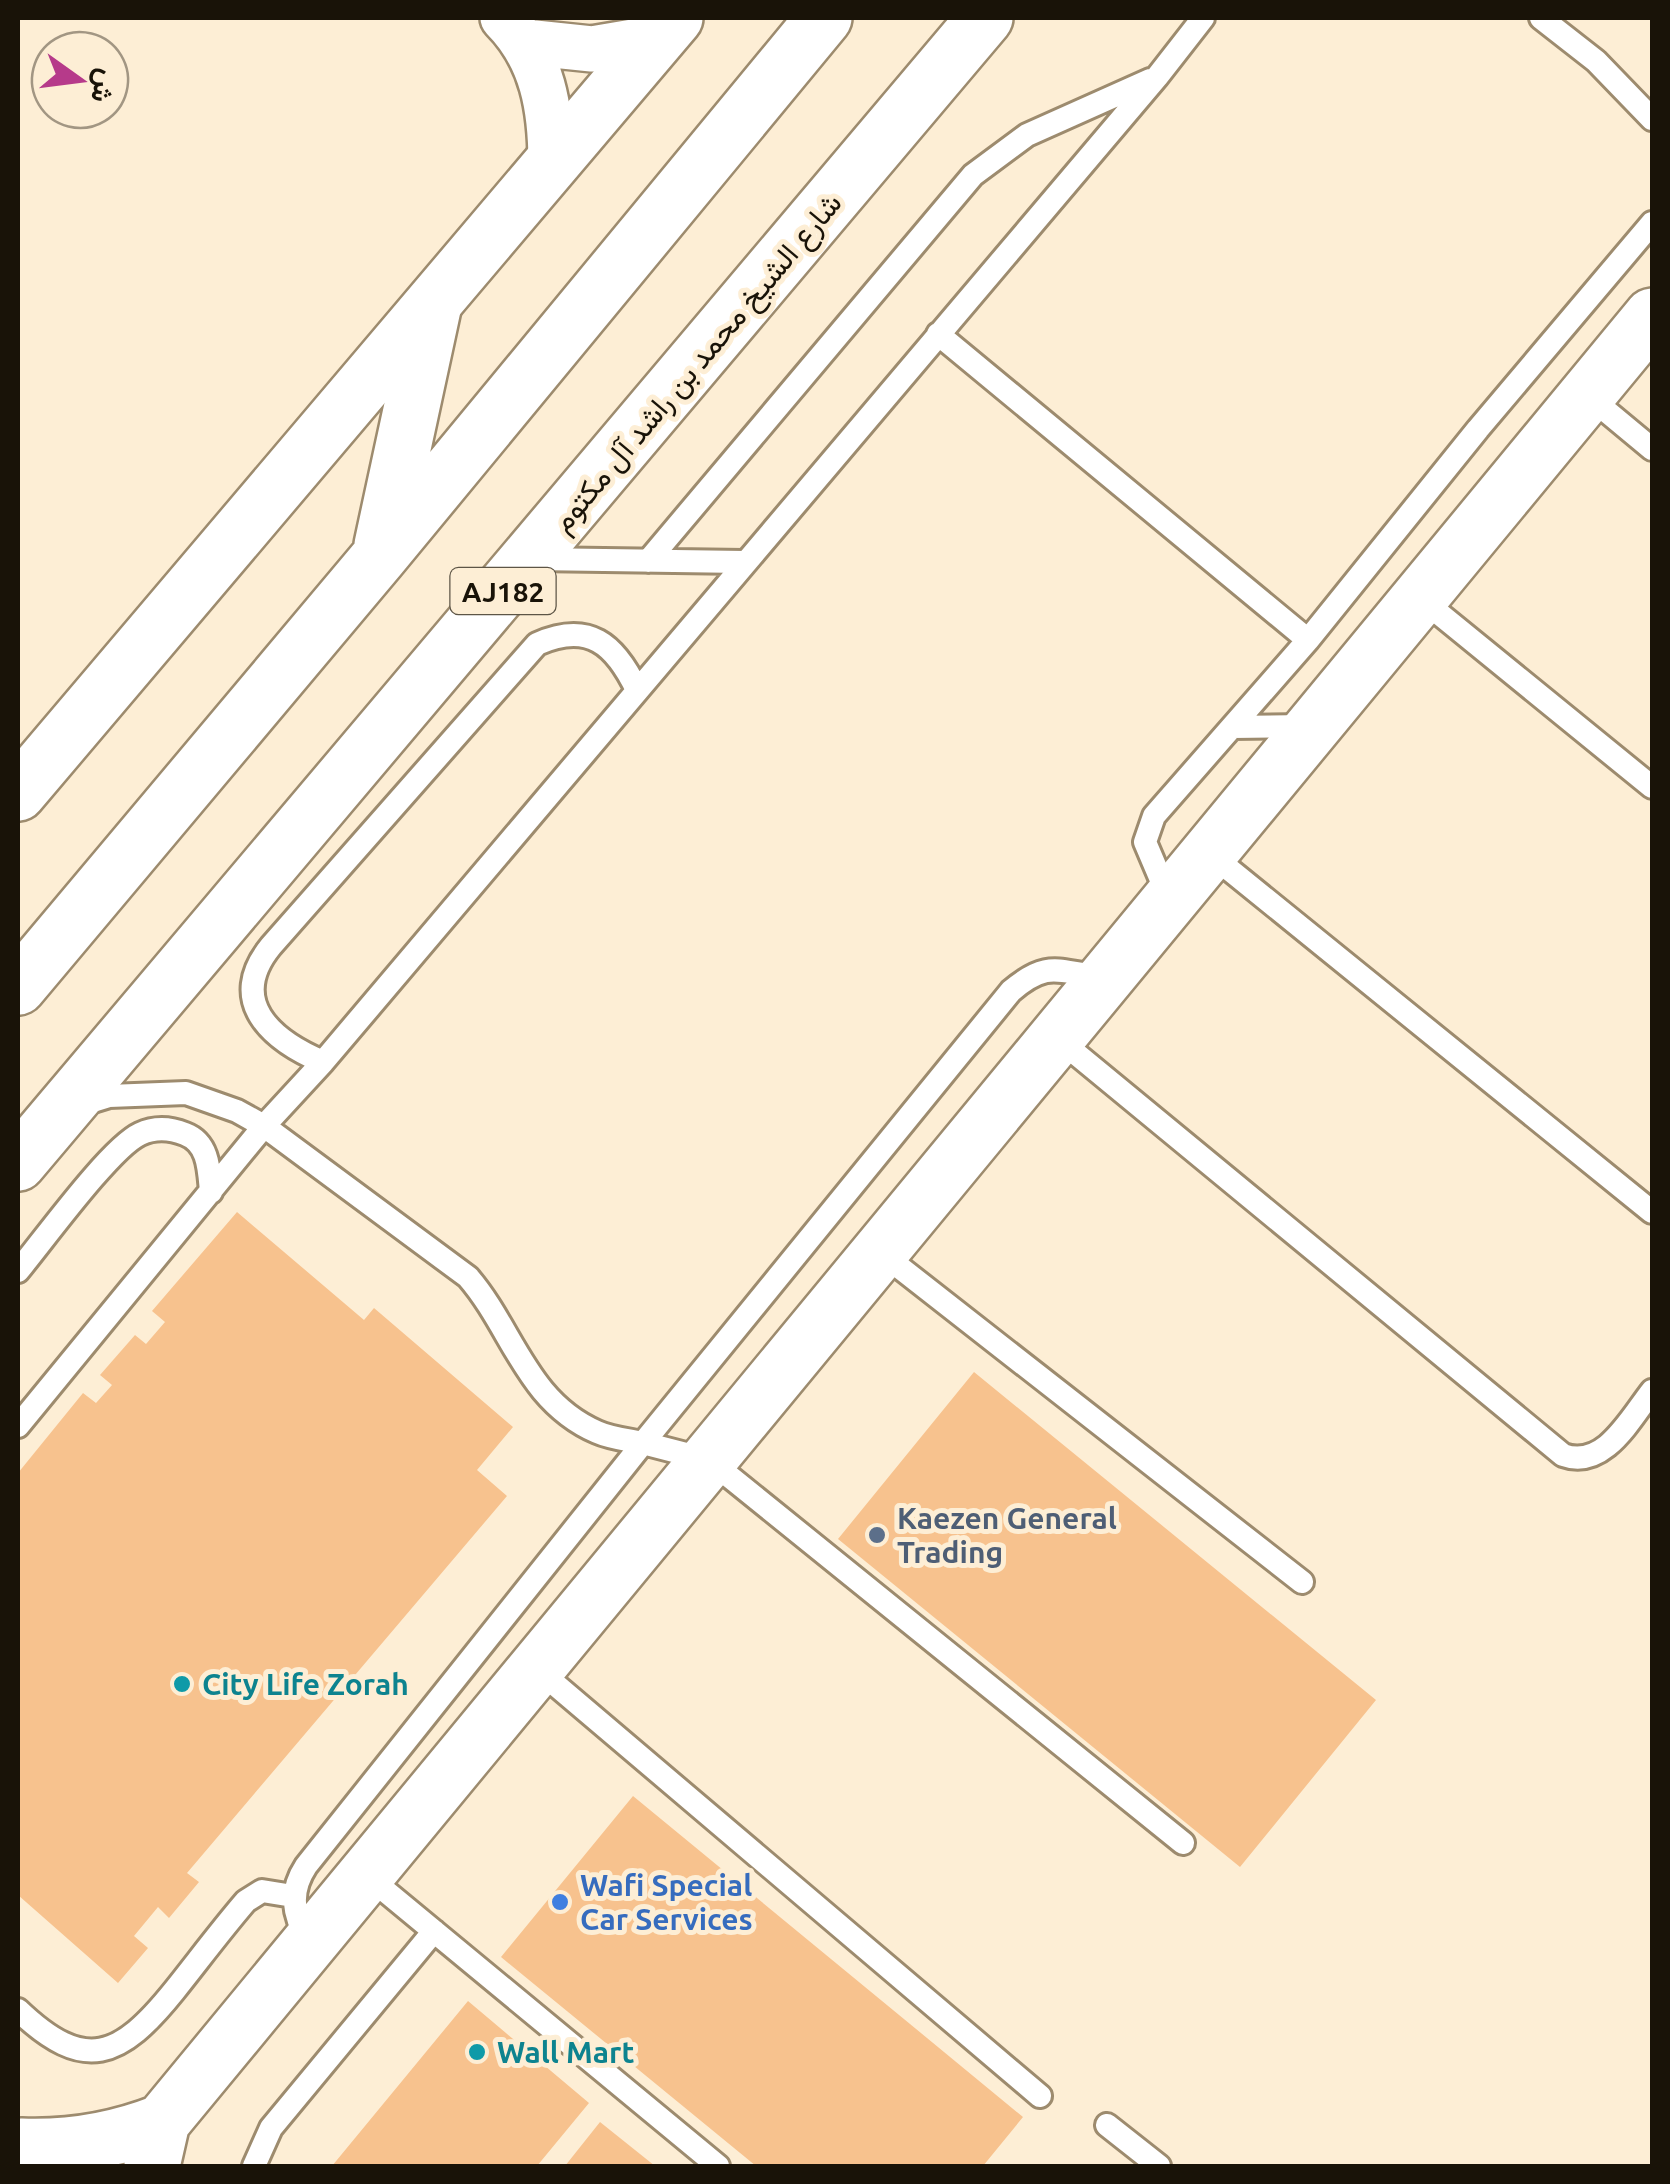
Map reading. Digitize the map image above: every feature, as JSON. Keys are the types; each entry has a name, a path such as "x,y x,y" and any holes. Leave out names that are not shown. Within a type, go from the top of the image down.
{"main road":[{"path":"18,987 824,18"},
{"name":"شارع الشيخ محمد بن راشد آل مكتوم","path":"18,1163 986,18"},
{"path":"18,793 666,28"},
{"path":"380,556 434,304"},
{"path":"28,2152 108,2140 157,2144 302,1920 366,1875 1652,316"}],"street":[{"path":"510,24 558,48 592,50 666,28"},
{"path":"510,24 547,100 550,164"}],"lane":[{"path":"18,1426 264,1126 323,1062 1203,18"},
{"path":"1541,18 1596,60 1644,107 1652,120"},
{"path":"648,561 973,174 1027,135 1156,78"},
{"path":"1170,902 1145,842 1154,816 1308,640 1478,429 1652,223"},
{"path":"938,334 1308,640"},
{"path":"1587,395 1652,449"},
{"path":"530,559 744,562"},
{"path":"1420,598 1652,786"},
{"path":"323,1062 280,1039 256,1011 252,994 260,959 537,644 571,634 589,636 618,656 637,690"},
{"path":"1232,726 1315,726"},
{"path":"1210,853 1652,1212"},
{"path":"302,1920 296,1880 306,1866 1011,991 1023,981 1052,970 1108,976"},
{"path":"1057,1038 1563,1454 1584,1459 1604,1450 1652,1392"},
{"path":"65,1109 109,1096 186,1093 226,1106 264,1126 468,1276 524,1368 559,1406 596,1432 709,1460 1184,1843"},
{"path":"18,1271 105,1166 131,1139 144,1132 159,1128 192,1136 208,1160 211,1192"},
{"path":"880,1252 1302,1582"},
{"path":"537,1669 1040,2096"},
{"path":"366,1875 718,2166"},
{"path":"18,2010 52,2040 68,2046 84,2050 118,2045 146,2025 246,1901 262,1891 302,1920"},
{"path":"254,2166 271,2128 434,1931"},
{"path":"1107,2124 1159,2166"}],"building":[{"name":"City Life Zorah","path":"237,1212 364,1320 374,1308 513,1427 477,1470 507,1496 187,1873 199,1882 169,1918 158,1907 134,1936 148,1948 118,1983 18,1895 18,1473 83,1393 96,1403 112,1385 100,1375 135,1335 146,1344 165,1322 152,1311"},
{"path":"974,1372 1376,1700 1240,1867 838,1539"},
{"path":"633,1796 1023,2117 983,2166 756,2166 501,1957"},
{"name":"Wall Mart","path":"468,2001 589,2103 537,2166 332,2166"},
{"path":"600,2122 655,2166 565,2166"}],"place":[{"name":"Kaezen General Trading","path":"877,1535"},
{"name":"City Life Zorah","path":"182,1684"},
{"name":"Wafi Special Car Services","path":"560,1902"},
{"name":"Wall Mart","path":"477,2052"}]}
